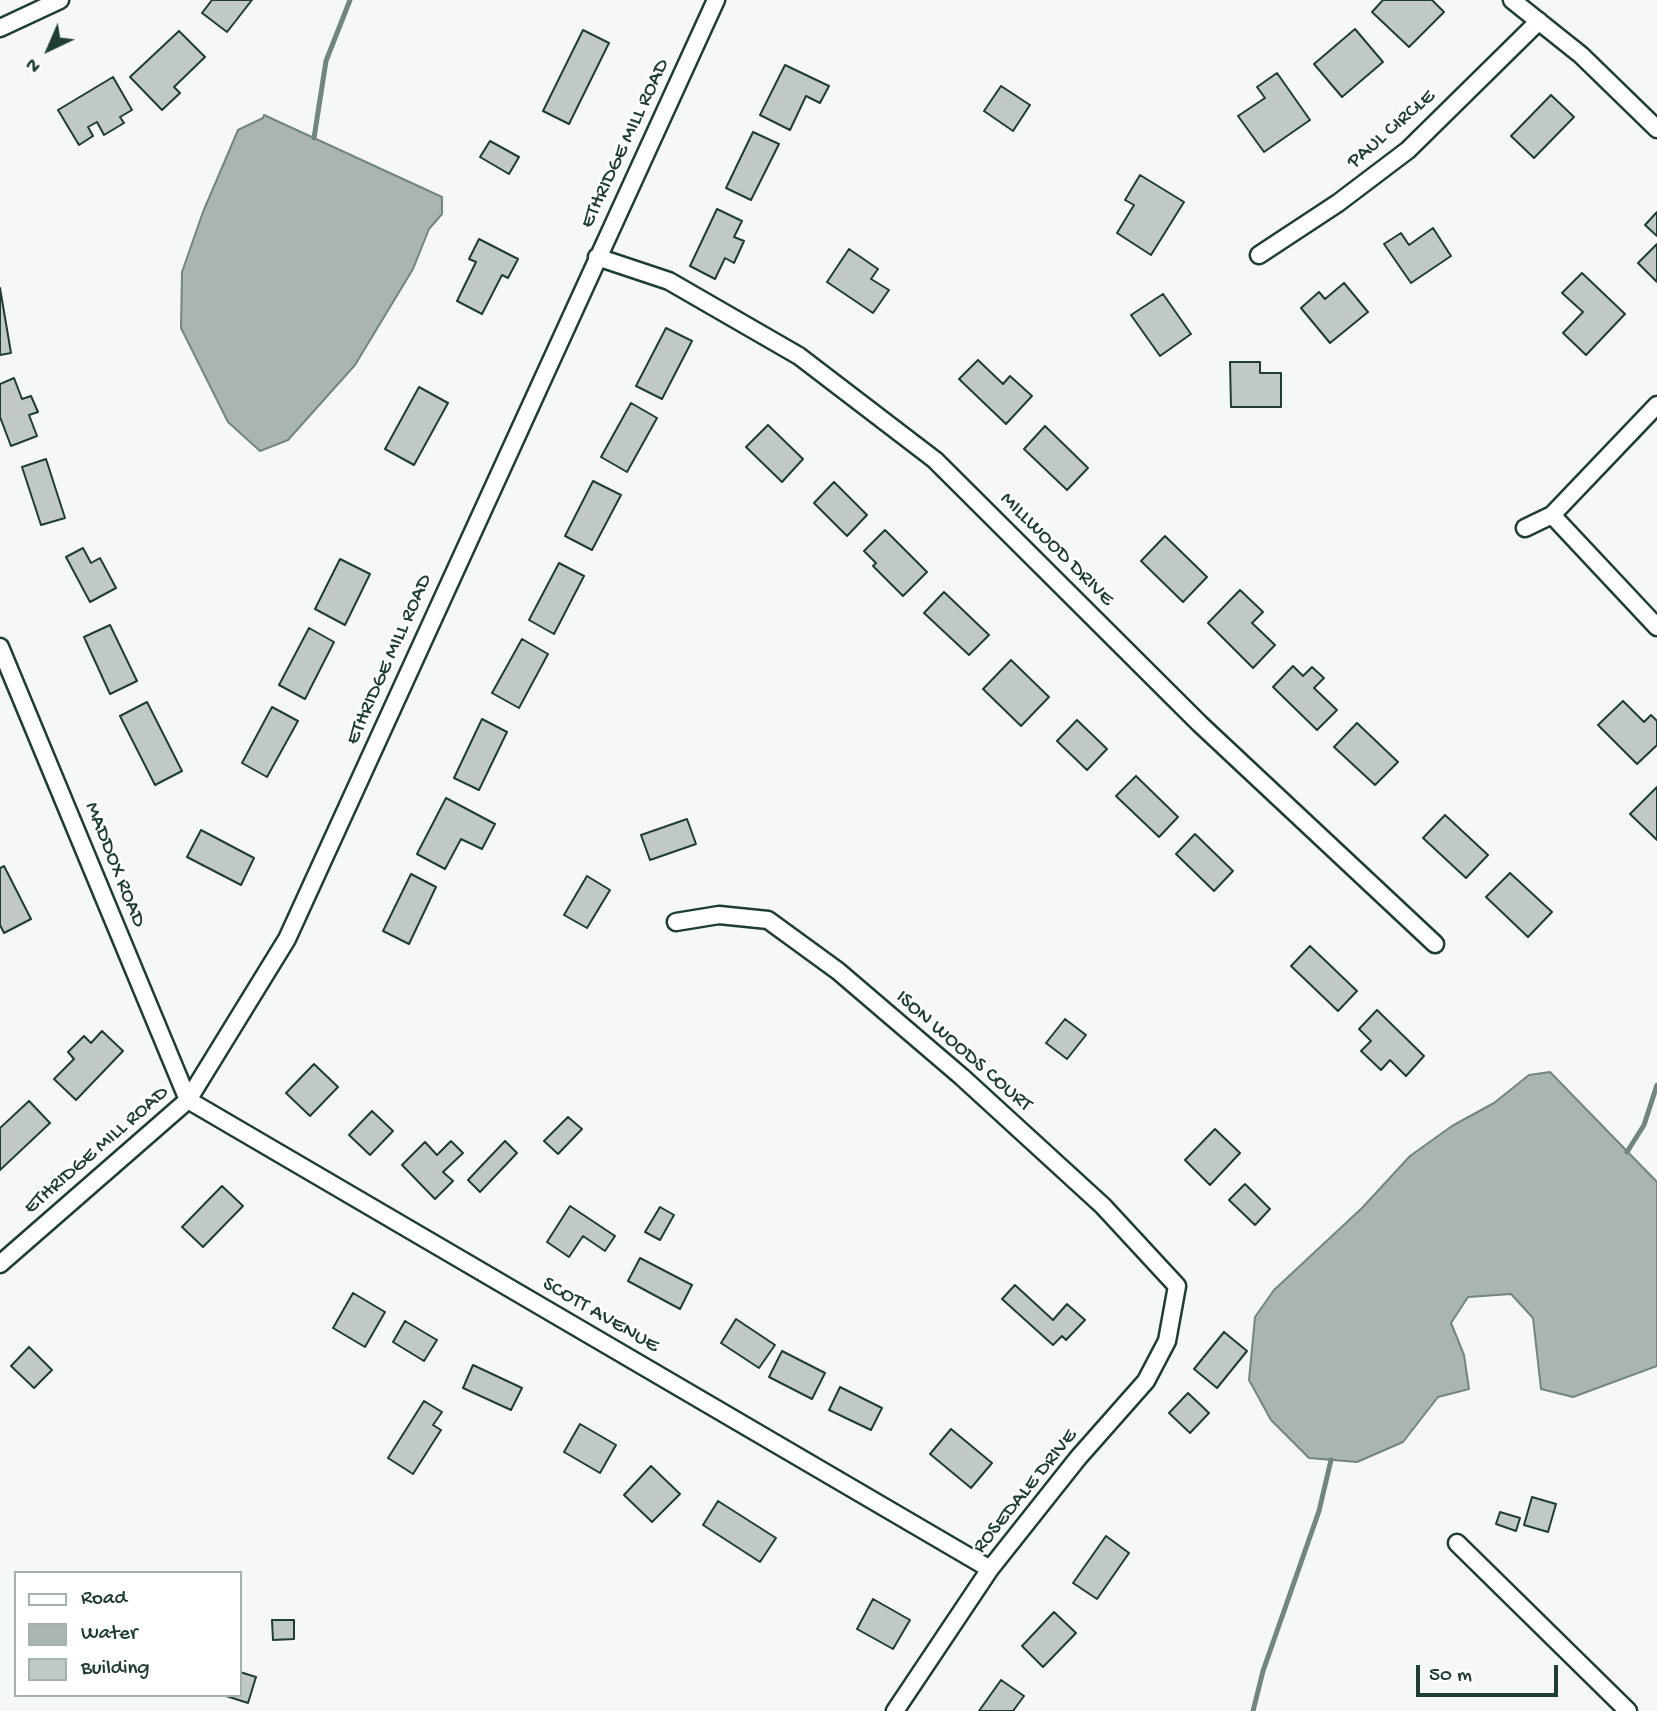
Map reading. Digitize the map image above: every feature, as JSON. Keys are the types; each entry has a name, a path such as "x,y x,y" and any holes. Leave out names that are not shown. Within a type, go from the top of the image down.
{"street":[{"path":"0,28 60,0"},
{"name":"ETHRIDGE MILL ROAD","path":"0,1264 188,1100 286,939 716,0"},
{"path":"1512,0 1581,55 1657,129"},
{"name":"PAUL CIRCLE","path":"1259,255 1338,203 1408,150 1539,21"},
{"name":"MILLWOOD DRIVE","path":"597,257 669,281 799,356 935,460 1200,724 1435,944"},
{"path":"1525,528 1552,515 1657,405"},
{"path":"1552,515 1657,627"},
{"name":"MADDOX ROAD","path":"0,647 188,1100"},
{"name":"ISON WOODS COURT","path":"676,922 719,915 768,920 838,971 962,1077 1103,1206 1177,1286 1176,1296"},
{"name":"SCOTT AVENUE","path":"188,1100 990,1569"},
{"name":"ROSEDALE DRIVE","path":"895,1711 990,1569 1079,1458 1146,1381 1167,1341 1176,1296"},
{"path":"1457,1543 1628,1711"}],"water":[{"path":"264,115 442,197 442,214 429,229 413,269 355,365 288,440 260,451 228,422 181,328 182,272 203,212 238,130"},
{"path":"1550,1072 1657,1182 1657,1366 1573,1397 1541,1389 1533,1318 1511,1294 1468,1297 1451,1323 1464,1355 1469,1389 1438,1397 1403,1442 1357,1462 1309,1458 1271,1420 1249,1380 1255,1317 1274,1290 1362,1208 1410,1156 1452,1126 1494,1103 1529,1075"}],"building":[{"path":"212,0 252,0 227,32 202,13"},
{"path":"1383,0 1432,0 1444,12 1409,47 1372,12"},
{"path":"1355,29 1383,62 1342,97 1314,64"},
{"path":"583,30 609,43 569,124 543,111"},
{"path":"179,31 205,57 174,87 180,93 162,110 130,77"},
{"path":"785,65 829,86 820,103 806,96 790,130 760,115"},
{"path":"1277,73 1310,120 1264,152 1238,116 1265,98 1257,87"},
{"path":"113,77 132,110 120,117 124,123 104,135 97,122 88,127 93,136 79,145 58,110"},
{"path":"1001,86 1030,105 1013,131 984,111"},
{"path":"1551,95 1574,117 1534,158 1511,136"},
{"path":"753,132 779,144 751,200 726,188"},
{"path":"490,141 519,157 509,174 480,157"},
{"path":"1140,175 1184,202 1151,255 1117,233 1134,205 1125,200"},
{"path":"717,209 742,221 734,237 744,241 734,263 725,258 715,279 690,266"},
{"path":"1657,212 1657,236 1645,225"},
{"path":"1433,228 1451,256 1411,283 1384,244 1401,233 1409,245"},
{"path":"479,239 518,259 508,278 502,275 482,314 457,301 476,262 469,259"},
{"path":"1657,244 1657,282 1638,263"},
{"path":"849,249 878,269 871,279 889,290 873,313 827,282"},
{"path":"1582,273 1625,314 1586,355 1563,333 1583,312 1562,293"},
{"path":"1344,283 1368,312 1330,343 1301,308 1319,292 1325,299"},
{"path":"0,288 11,353 0,355"},
{"path":"1163,294 1191,334 1160,356 1131,315"},
{"path":"666,328 692,341 662,399 636,386"},
{"path":"978,360 1003,384 1010,376 1032,396 1006,424 959,379"},
{"path":"1230,362 1260,362 1260,373 1281,373 1281,407 1231,407"},
{"path":"14,378 22,399 31,396 38,412 29,415 37,436 11,446 0,417 0,384"},
{"path":"419,387 448,403 414,465 385,449"},
{"path":"631,403 657,418 627,472 601,457"},
{"path":"768,425 803,459 782,482 746,447"},
{"path":"1045,426 1088,468 1067,490 1024,449"},
{"path":"46,459 65,518 41,525 22,467"},
{"path":"593,481 621,495 592,550 565,536"},
{"path":"834,482 867,515 847,536 814,503"},
{"path":"885,530 927,572 903,596 873,566 876,563 864,551"},
{"path":"1165,536 1207,577 1183,602 1141,561"},
{"path":"83,548 91,563 100,558 116,588 90,602 66,557"},
{"path":"340,559 370,574 345,625 315,609"},
{"path":"559,563 584,576 554,634 529,620"},
{"path":"1240,590 1263,612 1252,623 1275,645 1253,668 1208,623"},
{"path":"944,592 989,635 969,655 924,613"},
{"path":"110,625 137,681 110,694 84,637"},
{"path":"309,628 334,642 305,699 279,685"},
{"path":"522,639 548,654 519,708 492,693"},
{"path":"1011,660 1049,697 1021,726 983,689"},
{"path":"1293,666 1303,676 1312,667 1324,678 1314,688 1337,710 1317,730 1273,687"},
{"path":"1623,701 1644,722 1651,715 1657,721 1657,745 1637,764 1598,725"},
{"path":"147,702 182,771 155,785 120,716"},
{"path":"272,707 298,721 267,777 242,763"},
{"path":"482,719 507,732 479,790 454,778"},
{"path":"1077,720 1107,749 1087,770 1057,741"},
{"path":"1357,723 1398,762 1375,785 1334,747"},
{"path":"1136,776 1178,817 1159,837 1116,796"},
{"path":"1657,787 1657,840 1630,814"},
{"path":"446,798 495,824 482,849 461,839 445,869 417,854"},
{"path":"1445,815 1488,855 1466,878 1423,838"},
{"path":"687,819 696,844 650,860 641,835"},
{"path":"201,830 254,858 241,885 187,857"},
{"path":"1195,834 1233,871 1214,891 1176,854"},
{"path":"4,866 31,919 4,933 0,925 0,868"},
{"path":"1510,873 1552,912 1528,937 1486,897"},
{"path":"411,874 436,887 409,944 383,931"},
{"path":"587,876 610,890 587,928 564,915"},
{"path":"1310,946 1357,991 1338,1011 1291,966"},
{"path":"1377,1010 1424,1056 1406,1076 1390,1060 1381,1070 1361,1051 1371,1041 1359,1029"},
{"path":"1065,1019 1086,1035 1067,1059 1046,1043"},
{"path":"102,1031 123,1051 76,1100 54,1079 74,1059 68,1052 84,1036 91,1043"},
{"path":"314,1064 338,1087 310,1116 286,1093"},
{"path":"29,1101 50,1123 0,1170 0,1128"},
{"path":"372,1111 393,1131 370,1155 349,1135"},
{"path":"568,1117 582,1129 558,1154 544,1141"},
{"path":"1215,1129 1240,1153 1210,1185 1185,1160"},
{"path":"451,1141 463,1153 443,1172 453,1181 435,1199 402,1165 425,1142 437,1155"},
{"path":"505,1141 517,1153 480,1192 468,1180"},
{"path":"1245,1184 1270,1209 1255,1225 1229,1200"},
{"path":"222,1186 243,1206 203,1247 182,1227"},
{"path":"570,1206 615,1236 605,1251 583,1236 569,1257 547,1242"},
{"path":"660,1207 674,1215 660,1240 645,1232"},
{"path":"640,1258 692,1285 680,1309 628,1281"},
{"path":"1015,1285 1053,1320 1067,1304 1085,1320 1066,1340 1062,1336 1053,1345 1002,1299"},
{"path":"353,1293 385,1312 365,1347 333,1328"},
{"path":"736,1319 775,1345 759,1368 721,1343"},
{"path":"405,1321 437,1340 424,1361 393,1342"},
{"path":"1224,1332 1247,1351 1217,1388 1194,1369"},
{"path":"29,1347 52,1370 34,1388 11,1366"},
{"path":"782,1351 825,1373 812,1399 769,1377"},
{"path":"473,1365 522,1388 511,1410 463,1388"},
{"path":"840,1387 882,1408 871,1430 829,1410"},
{"path":"1188,1393 1209,1413 1190,1433 1169,1413"},
{"path":"424,1401 442,1412 433,1425 441,1430 413,1474 388,1458"},
{"path":"580,1424 616,1445 600,1473 564,1452"},
{"path":"951,1429 992,1463 971,1488 930,1454"},
{"path":"651,1466 680,1494 652,1522 624,1495"},
{"path":"1532,1497 1556,1504 1548,1532 1524,1525"},
{"path":"718,1501 776,1538 760,1562 703,1525"},
{"path":"1500,1512 1520,1518 1516,1531 1496,1524"},
{"path":"1106,1536 1129,1553 1097,1599 1073,1583"},
{"path":"873,1599 910,1620 893,1649 857,1629"},
{"path":"1054,1612 1076,1633 1043,1667 1022,1646"},
{"path":"272,1620 294,1620 294,1639 273,1640"},
{"path":"242,1673 256,1677 248,1703 229,1697 242,1697"},
{"path":"1001,1680 1024,1696 1013,1711 979,1711"}],"waterway":[{"path":"314,138 326,61 350,0"},
{"path":"1627,1152 1644,1125 1657,1085"},
{"path":"1253,1711 1263,1671 1319,1511 1331,1460"}]}
